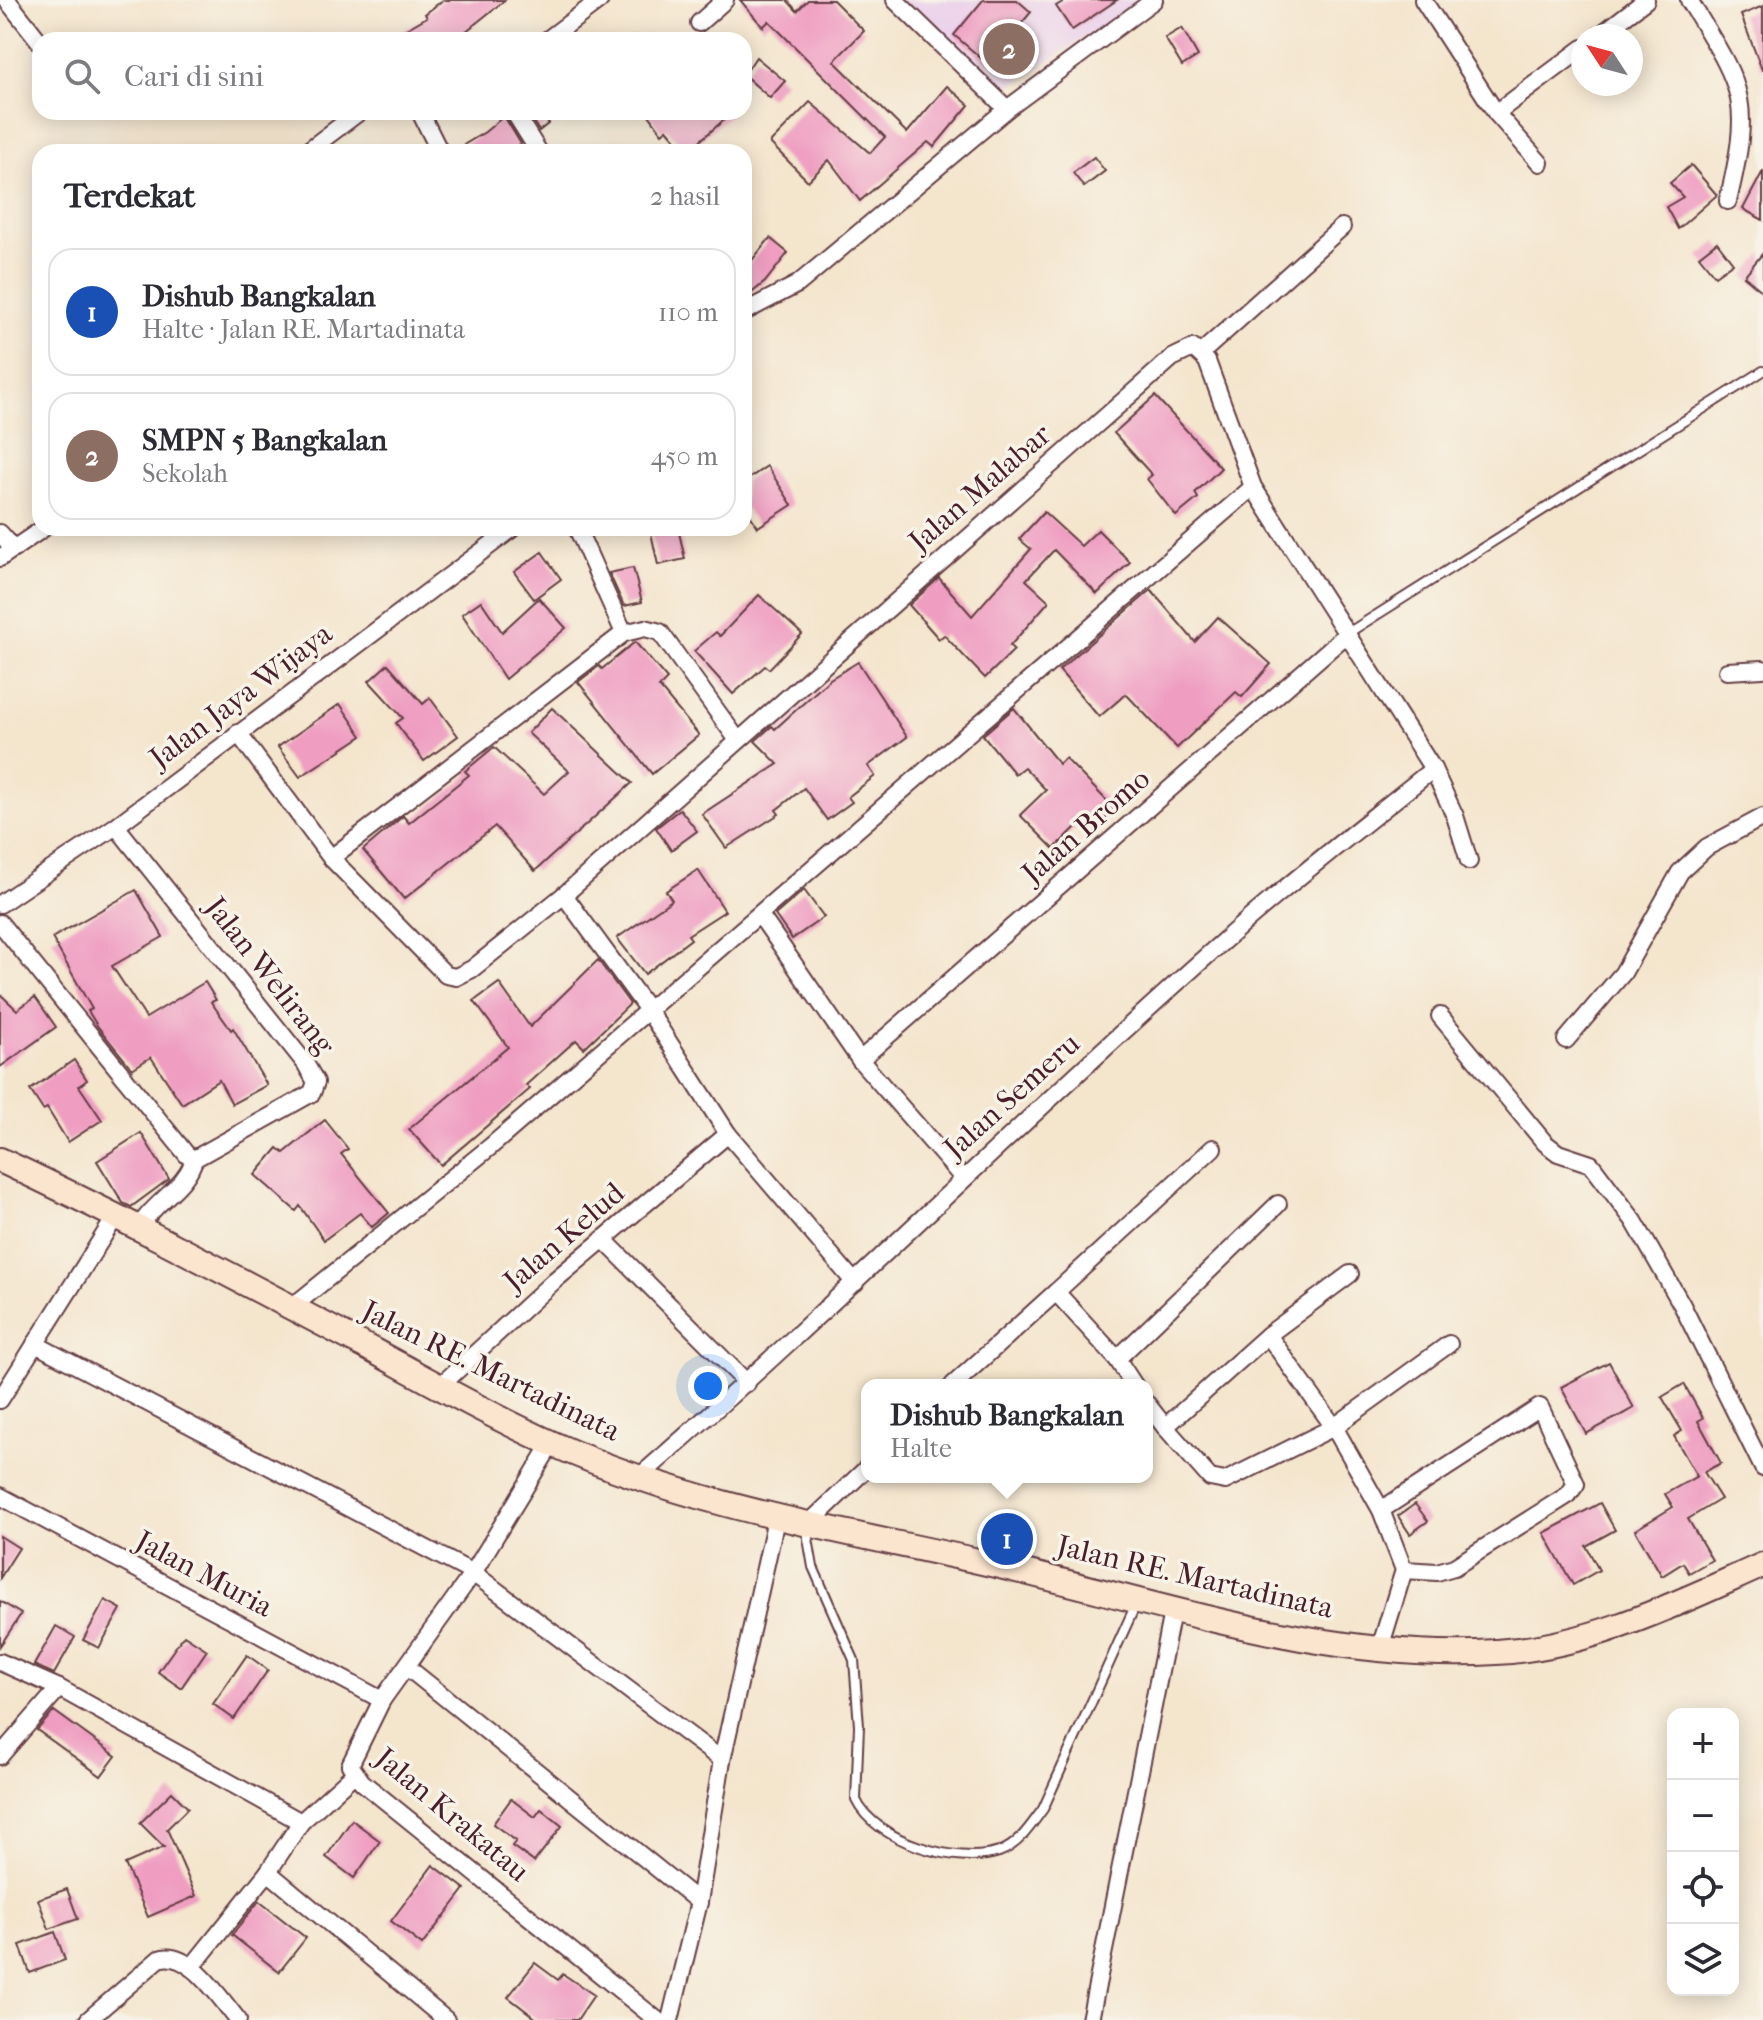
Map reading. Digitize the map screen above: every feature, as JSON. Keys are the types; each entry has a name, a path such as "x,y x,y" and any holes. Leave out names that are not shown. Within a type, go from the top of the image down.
{"main road":[{"name":"Jalan RE. Martadinata","path":"3,1168 116,1216 552,1443 639,1477 806,1526 977,1561 1297,1636 1380,1648 1495,1653 1563,1643 1623,1626 1763,1565"}],"street":[{"path":"7,0 32,32"},
{"path":"558,32 600,0"},
{"path":"699,23 725,0"},
{"path":"895,0 1007,109"},
{"path":"752,308 798,284 1007,109 1154,0"},
{"path":"1423,0 1496,113 1540,163"},
{"path":"1615,24 1646,0"},
{"path":"1689,0 1732,71 1742,102 1738,159 1728,201"},
{"path":"1496,113 1571,57"},
{"path":"317,144 348,120"},
{"path":"425,120 436,144"},
{"path":"519,120 534,144"},
{"path":"1342,227 1201,353 1224,404 1253,487 1433,769 1455,816 1469,861"},
{"name":"Jalan Malabar","path":"331,858 434,965 450,976 472,969 564,895 737,739 1172,358 1193,348 1201,353"},
{"path":"292,1307 490,1147 1253,487"},
{"path":"0,533 7,554 33,536"},
{"name":"Jalan Jaya Wijaya","path":"0,904 116,826 502,536"},
{"path":"581,536 624,633"},
{"path":"238,733 331,858 624,633 645,628 660,632 737,739"},
{"name":"Jalan Bromo","path":"860,1060 1348,633"},
{"path":"1727,671 1763,669"},
{"name":"Jalan Semeru","path":"639,1477 747,1383 963,1178 1229,936 1433,769"},
{"path":"1566,1040 1623,973 1692,859 1763,817"},
{"name":"Jalan Welirang","path":"116,826 305,1063 316,1082 312,1093 194,1159"},
{"path":"564,895 648,1010 728,1134 855,1283"},
{"path":"760,915 860,1060 963,1178"},
{"path":"0,923 187,1155 194,1159 184,1179 154,1206 139,1228"},
{"path":"1440,1016 1545,1143 1558,1153 1591,1164 1634,1221 1682,1305 1763,1468"},
{"name":"Jalan Kelud","path":"440,1386 603,1239 728,1134"},
{"path":"960,1379 1213,1148"},
{"path":"1117,1359 1278,1204"},
{"path":"0,1400 116,1216"},
{"path":"603,1239 747,1383"},
{"path":"1165,1427 1268,1335 1350,1274"},
{"path":"1056,1292 1117,1359 1130,1379"},
{"path":"1268,1335 1334,1427 1381,1510 1404,1570 1380,1648"},
{"path":"35,1344 473,1573 722,1760"},
{"path":"1153,1412 1210,1478 1220,1481 1334,1427 1449,1344"},
{"path":"1381,1510 1540,1407 1576,1484 1568,1495 1454,1567 1437,1572 1404,1570"},
{"name":"Jalan Krakatau","path":"552,1443 473,1573 382,1700 350,1765 354,1774 657,2020"},
{"path":"806,1526 861,1474"},
{"name":"Jalan Muria","path":"0,1496 382,1700"},
{"path":"670,2020 699,1902 722,1760 776,1519"},
{"path":"1090,2020 1173,1607"},
{"path":"0,1662 59,1688 301,1822"},
{"path":"407,1667 699,1902"},
{"path":"0,1756 59,1688"},
{"path":"191,1968 268,1872 301,1822 354,1774"},
{"path":"268,1872 446,2020"},
{"path":"88,2020 159,1959 178,1958 238,2020"}],"lane":[{"path":"1348,633 1763,371"},
{"path":"806,1526 813,1567 854,1660 859,1726 856,1800 875,1825 937,1852 973,1858 1002,1851 1024,1836 1043,1809 1137,1599"}],"shaded area":[{"path":"900,0 1142,0 998,94"}],"building":[{"path":"443,0 505,0 465,32 401,32 427,17 425,14"},
{"path":"740,0 787,0 797,11 808,0 833,0 864,31 834,61 907,133 947,86 969,105 934,147 928,142 860,201 829,160 808,181 770,143 810,102 870,153 885,137 769,21 763,27"},
{"path":"983,0 1017,0 1031,12 988,64 954,35"},
{"path":"1066,0 1117,0 1072,30 1056,6"},
{"path":"1763,6 1763,70 1762,70 1741,15"},
{"path":"1182,28 1198,56 1182,66 1165,38"},
{"path":"756,57 785,81 770,98 752,82 752,63"},
{"path":"499,120 506,120 521,144 465,144"},
{"path":"532,120 547,120 549,123 539,131"},
{"path":"653,120 724,120 696,144 680,144 667,129 662,133"},
{"path":"1094,157 1105,171 1084,187 1073,173"},
{"path":"1691,165 1717,195 1678,229 1666,207 1683,197 1670,183"},
{"path":"1763,171 1763,220 1743,209"},
{"path":"770,238 788,253 765,282 752,293 752,260"},
{"path":"1717,242 1733,263 1715,276 1699,256"},
{"path":"1763,253 1763,292 1744,276"},
{"path":"1155,396 1221,468 1195,493 1198,498 1176,516 1147,479 1152,475 1114,433"},
{"path":"767,466 792,505 758,527 752,518 752,476"},
{"path":"1044,512 1081,546 1098,530 1130,562 1097,594 1054,550 1026,580 1049,601 1010,646 1014,650 985,678 944,635 939,639 909,605 939,578 972,616 1031,549 1019,539"},
{"path":"652,536 680,536 685,559 658,565"},
{"path":"542,552 561,579 534,599 514,572"},
{"path":"633,568 642,602 624,606 609,573"},
{"path":"1151,590 1195,642 1218,617 1271,664 1242,697 1236,692 1177,748 1126,694 1099,717 1059,670"},
{"path":"759,595 802,634 769,669 765,666 733,694 694,651 716,632 720,636"},
{"path":"539,598 566,628 505,679 462,614 481,601 502,632"},
{"path":"635,642 667,679 659,687 699,735 652,774 578,682 599,666 602,669"},
{"path":"858,662 907,737 868,766 875,776 848,797 852,802 827,820 804,788 776,810 779,814 726,848 702,814 778,764 755,741 772,726 775,729 830,679"},
{"path":"388,664 423,704 430,698 458,736 424,761 396,723 403,718 369,681"},
{"path":"340,704 362,736 300,777 278,747"},
{"path":"552,708 632,783 535,871 495,826 404,899 363,850 403,816 409,823 469,775 465,771 494,747 544,794 569,771 528,733"},
{"path":"1014,708 1059,764 1065,758 1115,809 1091,834 1080,823 1054,849 1020,815 1046,790 1024,767 1015,774 983,735"},
{"path":"680,809 697,831 671,850 656,828"},
{"path":"698,870 725,911 688,935 691,939 645,974 617,938 672,900 666,891"},
{"path":"136,890 163,937 112,966 146,1018 205,982 216,1000 211,1002 231,1030 233,1028 267,1085 232,1104 219,1080 182,1104 151,1057 132,1069 98,1027 88,1011 92,1009 52,938"},
{"path":"804,890 824,917 792,939 775,915"},
{"path":"598,960 630,1004 584,1048 576,1040 526,1085 530,1089 441,1165 409,1129 508,1047 474,1001 499,983 530,1027"},
{"path":"0,994 17,1010 35,997 56,1027 0,1067"},
{"path":"74,1060 87,1080 79,1086 102,1120 68,1142 47,1108 43,1110 30,1090"},
{"path":"325,1120 348,1149 341,1154 389,1213 372,1227 360,1213 324,1240 300,1206 296,1211 255,1175 278,1148 284,1153"},
{"path":"141,1133 169,1179 131,1207 123,1203 97,1161"},
{"path":"1609,1362 1634,1408 1586,1434 1561,1387"},
{"path":"1684,1384 1703,1418 1698,1421 1721,1463 1704,1472 1721,1499 1688,1519 1712,1560 1689,1573 1683,1563 1662,1576 1635,1530 1673,1507 1665,1494 1697,1476 1674,1436 1682,1431 1662,1397"},
{"path":"1600,1503 1615,1530 1586,1546 1599,1570 1573,1585 1544,1533"},
{"path":"1415,1504 1428,1521 1410,1534 1398,1516"},
{"path":"0,1536 19,1548 0,1578"},
{"path":"105,1600 121,1609 99,1648 83,1640"},
{"path":"0,1601 21,1614 0,1646"},
{"path":"56,1626 75,1637 54,1674 34,1665"},
{"path":"184,1635 207,1650 181,1688 158,1672"},
{"path":"247,1655 268,1670 234,1719 213,1704"},
{"path":"54,1711 116,1756 101,1776 37,1730"},
{"path":"172,1792 188,1808 167,1829 196,1896 148,1917 125,1864 164,1847 140,1823"},
{"path":"511,1799 535,1817 541,1809 562,1826 534,1862 512,1846 516,1841 493,1824"},
{"path":"352,1820 380,1841 354,1878 326,1857"},
{"path":"433,1865 465,1889 422,1945 391,1921"},
{"path":"67,1889 78,1919 49,1929 38,1899"},
{"path":"259,1901 306,1938 279,1972 232,1935"},
{"path":"55,1932 65,1960 30,1973 20,1945"},
{"path":"535,1963 558,1980 563,1974 594,1995 577,2020 538,2020 508,1997"}],"place":[{"name":"SMPN 5 Bangkalan","path":"1009,49"},
{"name":"Dishub Bangkalan","path":"1007,1539"}]}
